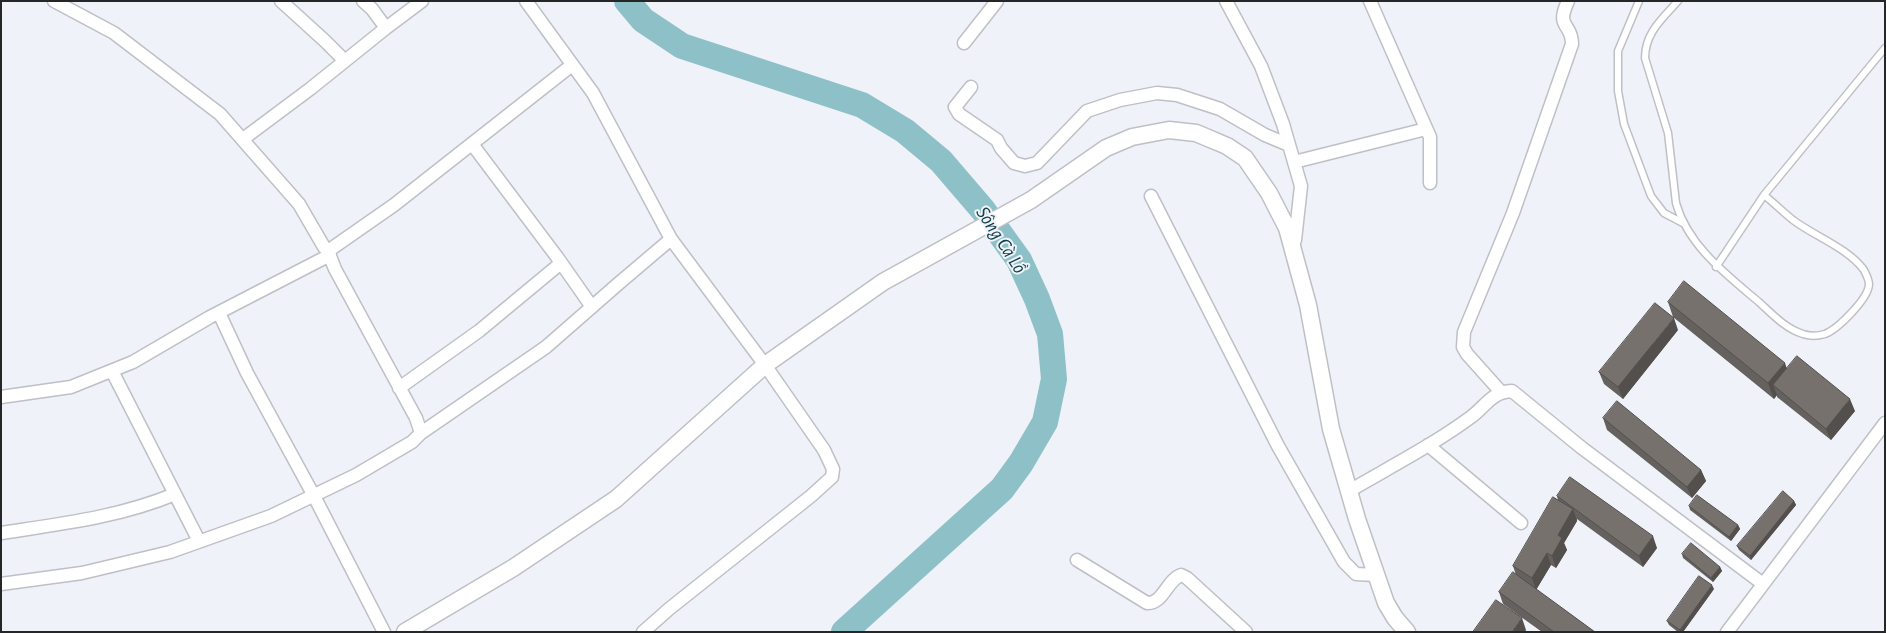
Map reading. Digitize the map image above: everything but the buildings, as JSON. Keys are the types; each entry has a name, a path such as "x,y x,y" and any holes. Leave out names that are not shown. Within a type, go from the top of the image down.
{"street":[{"path":"54,1 114,33 220,114 299,204 329,253 335,270 416,418 421,433"},
{"path":"281,1 345,61"},
{"path":"363,1 386,28"},
{"path":"243,139 422,1"},
{"path":"526,1 593,93 671,239 765,365 824,450 833,469 832,477 643,632"},
{"path":"964,43 997,1"},
{"path":"1226,1 1261,66 1283,124 1301,186 1295,240 1292,246"},
{"path":"1370,1 1430,138 1430,183"},
{"path":"1502,392 1467,354 1463,347 1464,332 1513,213 1572,44 1572,34 1563,24 1563,12 1568,1"},
{"path":"1,397 71,387 133,362 329,253 394,205 572,65"},
{"path":"971,87 955,107 959,114 997,140 1001,148 1014,163 1025,166 1037,163 1087,110 1120,100 1157,93 1177,95 1220,109 1265,135 1289,145"},
{"path":"1294,162 1426,129"},
{"path":"405,632 513,568 616,499 765,365 883,282 1031,200 1106,148 1132,136 1169,130 1196,134 1227,146 1245,158 1269,193 1287,228 1308,305 1331,429 1349,491 1386,603 1406,632"},
{"path":"472,144 592,307"},
{"path":"1151,196 1278,446 1344,562 1356,574 1376,575"},
{"path":"1,584 82,573 170,552 271,516 356,475 412,442 421,433 546,348 671,239"},
{"path":"399,388 479,331 561,263"},
{"path":"219,313 247,373 314,496 384,632"},
{"path":"112,371 200,541"},
{"path":"1349,491 1428,445 1472,416 1492,397 1502,392 1512,391 1582,448 1763,584"},
{"path":"1727,632 1885,423"},
{"path":"1428,445 1521,523"},
{"path":"1,534 95,519 156,502 175,494"},
{"path":"1077,560 1147,603 1157,601 1175,577 1181,575 1187,578 1246,632"}],"lane":[{"path":"1639,1 1618,51 1618,91 1624,124 1651,196 1664,213 1683,223"},
{"path":"1678,1 1649,36 1645,47 1645,58 1666,124 1676,203 1683,223 1716,267 1783,323 1802,334 1816,336 1824,334 1842,321 1861,302 1870,282 1858,263 1793,220 1764,194"},
{"path":"1716,267 1764,194 1885,48"}],"waterway":[{"name":"Sông Cà Lồ","path":"627,1 643,20 682,46 862,105 905,131 941,161 983,210 1019,260 1037,299 1050,334 1054,379 1045,422 1021,463 1002,489 844,632"}]}
